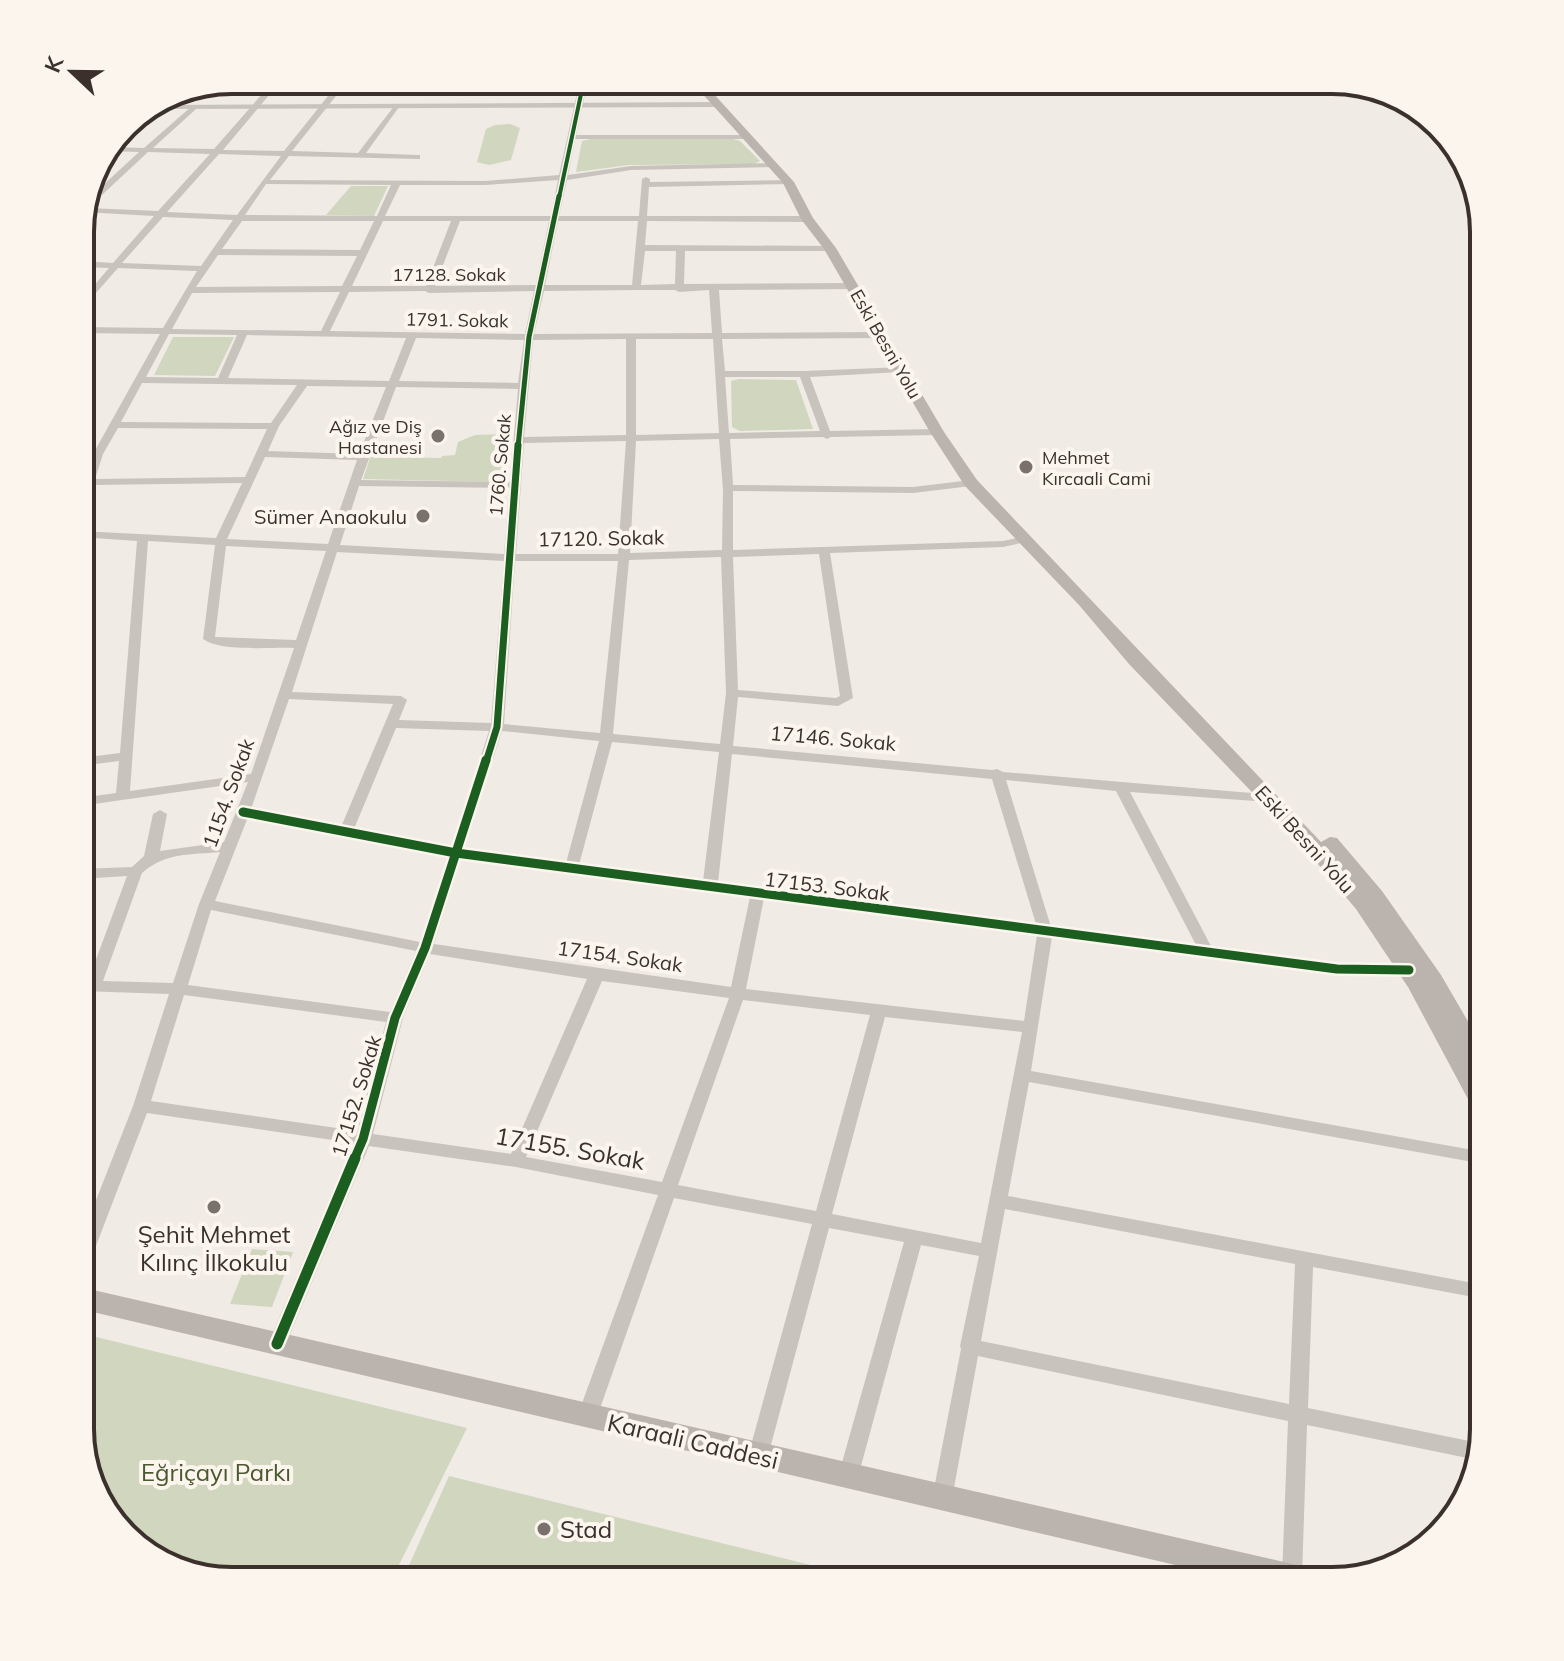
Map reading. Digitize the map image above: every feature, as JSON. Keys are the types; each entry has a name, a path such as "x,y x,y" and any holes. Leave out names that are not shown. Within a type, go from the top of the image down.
{"main road":[{"name":"Eski Besni Yolu","path":"707,94 788,182 807,219 830,248 937,432 971,483 1344,880 1409,970 1470,1082"},
{"name":"Eski Besni Yolu","path":"1085,601 1148,657 1360,876 1422,961 1470,1046"},
{"name":"Karaali Caddesi","path":"94,1301 1245,1567"}],"street":[{"path":"94,291 267,94"},
{"path":"94,465 189,290 264,182 332,94"},
{"path":"360,156 407,94"},
{"path":"501,108 507,94"},
{"name":"1760. Sokak","path":"456,853 497,727 508,558 529,337 580,94"},
{"path":"172,108 717,105"},
{"path":"100,193 192,108"},
{"path":"571,137 748,137"},
{"path":"121,150 417,157"},
{"path":"264,182 485,183 562,178 647,167 774,165"},
{"path":"636,289 643,248 641,218 647,167"},
{"path":"645,185 788,182"},
{"path":"324,334 396,184"},
{"path":"97,209 238,218 807,219"},
{"path":"429,290 456,220"},
{"path":"643,248 830,248"},
{"path":"679,289 681,249"},
{"path":"214,252 361,253"},
{"path":"94,265 203,269"},
{"name":"17128. Sokak","path":"189,290 853,286"},
{"path":"710,887 732,693 728,488 714,289"},
{"name":"1791. Sokak","path":"94,330 529,337 881,335"},
{"path":"222,381 243,333"},
{"path":"571,869 606,738 624,557 631,438 631,335"},
{"name":"1154. Sokak","path":"94,1228 141,1106 206,904 257,777 363,457 412,336"},
{"path":"720,374 900,369"},
{"path":"804,374 827,436"},
{"path":"139,380 523,386"},
{"path":"301,644 219,642 209,639 221,540 274,426 304,383"},
{"path":"115,425 274,426"},
{"path":"521,440 937,432"},
{"path":"261,454 363,457"},
{"path":"94,489 249,480"},
{"path":"354,483 514,485"},
{"path":"728,488 913,490 971,483"},
{"name":"17120. Sokak","path":"94,534 508,558 1003,544 1026,539"},
{"path":"123,796 143,536"},
{"path":"732,693 838,702 847,698 824,550"},
{"path":"283,695 401,700 347,830"},
{"name":"17146. Sokak","path":"393,724 497,727 1121,787 1269,798"},
{"path":"94,760 125,756"},
{"path":"942,1499 1023,1075 1045,930 997,773"},
{"path":"94,800 257,777"},
{"path":"1121,787 1206,951"},
{"name":"17153. Sokak","path":"243,812 456,853 571,869 1337,969 1409,970"},
{"path":"151,858 160,814"},
{"path":"94,970 136,871 151,858 231,846"},
{"name":"17152. Sokak","path":"277,1344 363,1139 395,1018 425,948 456,853"},
{"path":"94,873 136,871"},
{"path":"587,1417 738,993 758,893"},
{"name":"17154. Sokak","path":"206,904 425,948 597,974 879,1011 1031,1027"},
{"path":"516,1161 597,974"},
{"path":"94,986 180,989 395,1018"},
{"path":"758,1456 879,1011"},
{"path":"1023,1075 1470,1155"},
{"name":"17155. Sokak","path":"141,1106 516,1161 988,1251"},
{"path":"1000,1201 1470,1290"},
{"path":"848,1477 914,1238"},
{"path":"1299,1567 1298,1414 1304,1260"},
{"path":"969,1346 1468,1450"}],"green space":[{"path":"510,124 520,128 511,160 489,165 477,162 486,129"},
{"path":"733,139 740,141 760,161 754,164 629,165 576,172 582,141"},
{"path":"351,186 388,186 374,216 326,215"},
{"path":"173,337 234,337 215,376 154,375"},
{"path":"796,380 813,429 740,431 732,427 731,381"},
{"path":"509,434 502,479 497,482 363,479 375,443 392,443 389,457 441,458 455,455 458,442 475,435"},
{"path":"252,1249 293,1252 272,1307 230,1304"},
{"name":"Eğriçayı Parkı","path":"94,1336 467,1428 398,1567 232,1567 196,1562 171,1553 148,1539 128,1520 104,1482 94,1429"},
{"name":"Stad","path":"449,1476 819,1567 408,1567"}],"cycle path":[{"path":"277,1344 363,1139 395,1018 425,948 497,727 529,337 581,94"},
{"path":"243,812 456,853 1337,969 1409,970"}],"place":[{"name":"Ağız ve Diş Hastanesi","path":"438,436"},
{"name":"Mehmet Kırcaali Cami","path":"1026,467"},
{"name":"Sümer Anaokulu","path":"423,516"},
{"name":"Şehit Mehmet Kılınç İlkokulu","path":"214,1207"},
{"name":"Stad","path":"544,1529"}]}
